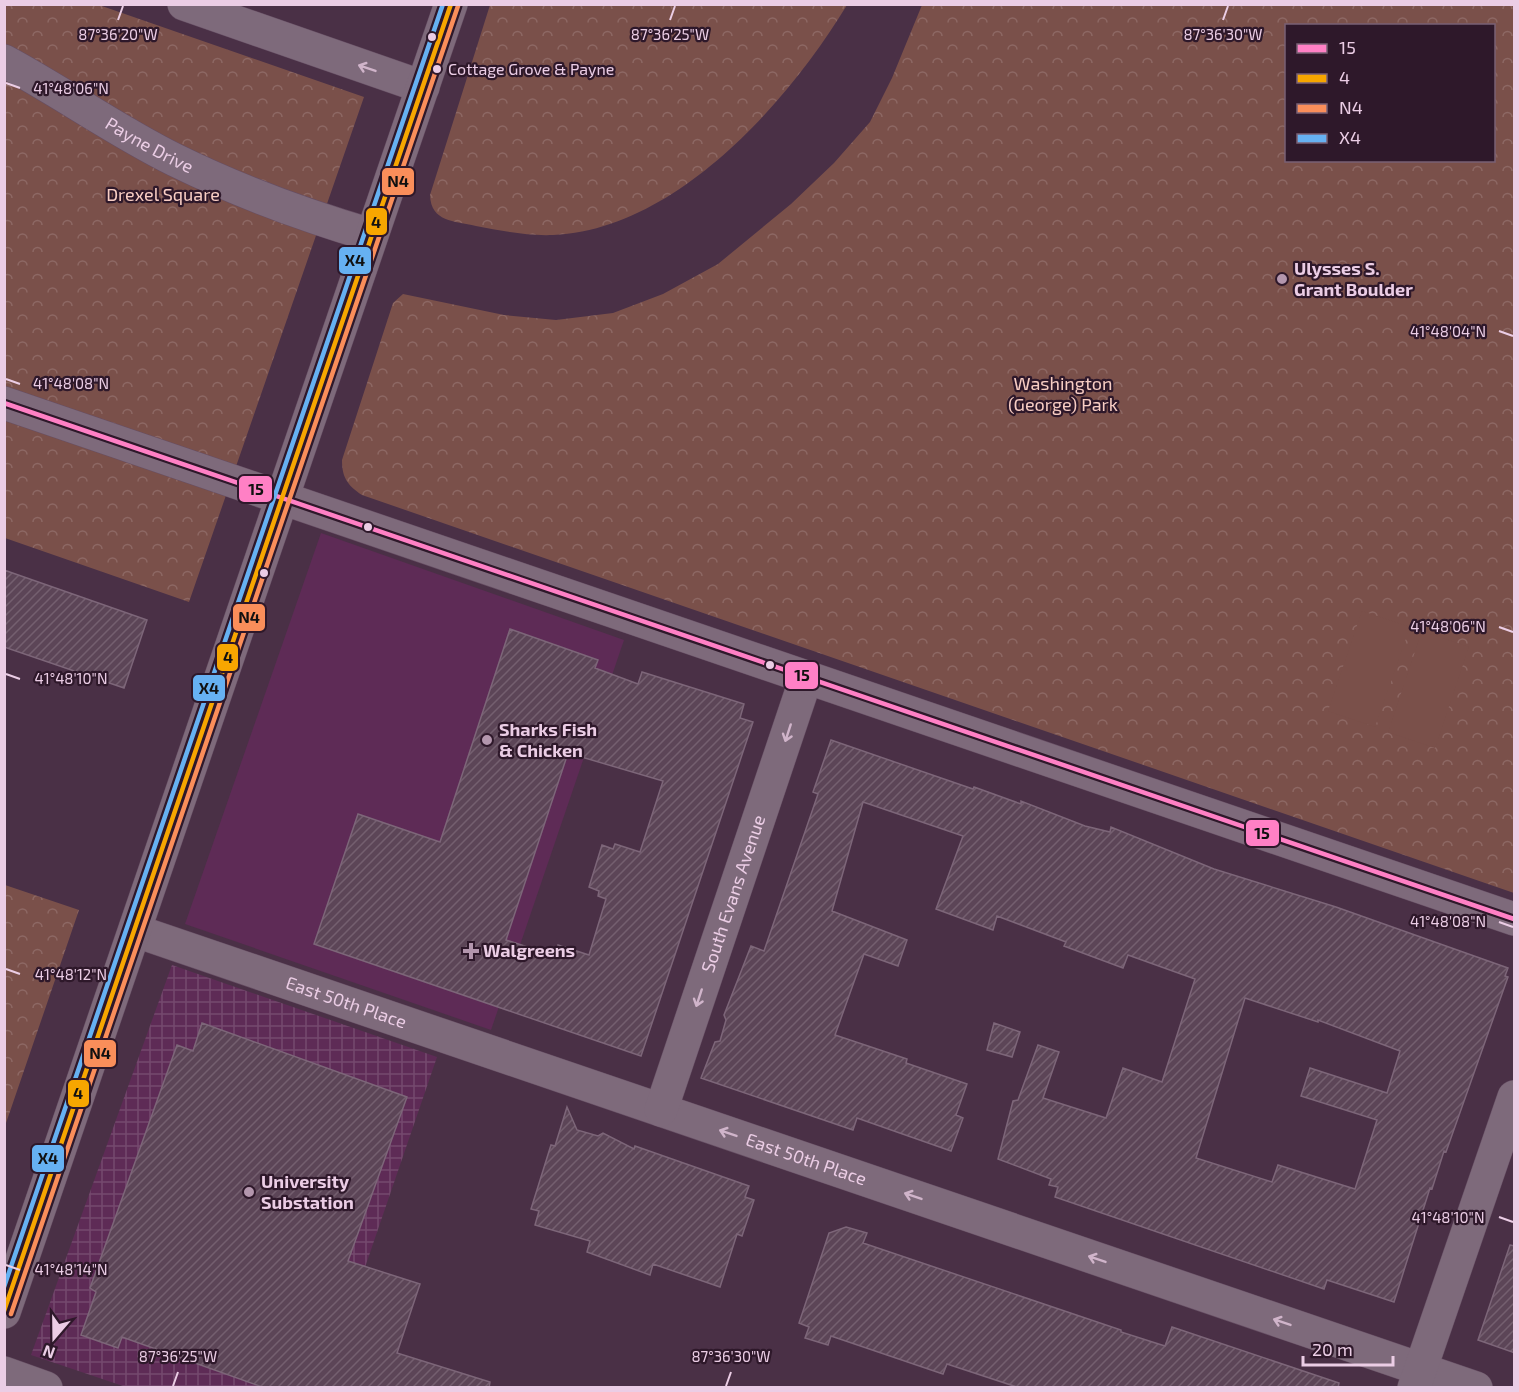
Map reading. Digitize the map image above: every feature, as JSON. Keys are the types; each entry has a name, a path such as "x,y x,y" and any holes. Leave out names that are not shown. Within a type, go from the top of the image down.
{"main road":[{"path":"184,4 423,87"},
{"path":"4,1312 136,932 451,4"},
{"name":"Payne Drive","path":"4,61 172,159 203,174 287,209 371,235"},
{"path":"4,403 1515,919"},
{"name":"South Evans Avenue","path":"662,1110 806,678"},
{"name":"East 50th Place","path":"136,932 662,1110 1418,1378 1476,1388"},
{"path":"1418,1378 1515,1097"},
{"path":"4,1373 46,1388"}],"shaded area":[{"path":"321,533 624,640 491,1030 185,924"},
{"name":"University Substation","path":"172,965 437,1057 324,1387 126,1387 31,1355"}],"green space":[{"path":"490,4 847,5 793,81 760,119 724,154 685,186 643,211 599,228 543,235 524,234 452,221 439,215 431,204 430,195"},
{"name":"Drexel Square","path":"5,5 99,5 364,97 189,602 5,538"},
{"name":"Washington (George) Park","path":"922,5 1514,5 1514,893 362,495 349,484 344,476 342,460 393,303 403,294 504,315 556,320 613,313 663,294 718,264 791,204 834,163 870,122 892,78"},
{"path":"1362,611 1410,627 1375,727 1328,711"},
{"path":"1422,631 1469,647 1435,748 1388,732"},
{"path":"4,885 79,910 5,1126"}],"building":[{"path":"4,570 147,620 124,688 4,647"},
{"path":"510,629 598,660 595,668 638,684 642,672 744,704 740,718 753,722 641,1056 314,944 358,814 440,842","holes":["568,753 663,781 640,852 615,844 613,849 602,845 589,887 599,891 598,896 606,899 589,955 558,945 555,956 506,940"]},
{"path":"831,740 973,789 974,787 1021,804 1021,801 1085,826 1110,832 1111,827 1214,869 1336,907 1508,968 1505,976 1508,977 1446,1152 1444,1151 1432,1189 1430,1188 1394,1302 1327,1280 1324,1289 1055,1197 1058,1187 1049,1185 1051,1179 998,1159 1013,1101 1018,1100 1038,1045 1059,1052 1043,1098 1106,1118 1123,1068 1162,1082 1195,979 1128,955 1123,968 1064,946 1066,942 997,916 993,930 936,909 963,836 863,802 832,911 907,940 898,966 864,954 835,1035 907,1059 906,1063 967,1084 956,1115 963,1118 951,1151 857,1118 853,1130 701,1078 715,1042 720,1041 726,1020 724,1015 751,946 764,951 818,794 813,792","holes":["1245,998 1318,1022 1318,1020 1400,1051 1387,1093 1310,1068 1301,1096 1377,1120 1355,1189 1278,1165 1272,1182 1196,1158"]},
{"name":"University Substation","path":"202,1023 407,1097 348,1261 420,1284 397,1353 490,1382 489,1388 265,1388 122,1337 118,1348 81,1335 96,1292 90,1288 177,1045 193,1051"},
{"path":"994,1023 1020,1032 1012,1057 987,1050"},
{"path":"567,1107 577,1130 598,1136 603,1133 634,1149 635,1146 749,1186 745,1197 754,1200 742,1236 737,1234 720,1287 653,1264 650,1275 587,1252 590,1241 535,1225 539,1211 531,1209 551,1145 555,1146"},
{"path":"846,1227 867,1233 863,1243 1121,1330 1121,1332 1165,1346 1172,1327 1339,1383 1338,1388 1020,1388 947,1364 943,1374 831,1336 828,1345 805,1338 809,1327 799,1323 829,1233"},
{"path":"1510,1245 1515,1246 1515,1353 1478,1340"}],"transit line":[{"name":"X4","path":"4,1287 443,4"},
{"name":"4","path":"4,1311 451,4"},
{"name":"N4","path":"11,1314 458,6"},
{"name":"15","path":"4,403 1514,919"}],"place":[{"name":"Cottage Grove & Payne","path":"437,69"},
{"name":"Ulysses S. Grant Boulder","path":"1282,279"},
{"name":"Sharks Fish & Chicken","path":"487,740"},
{"name":"Walgreens","path":"471,951"},
{"name":"University Substation","path":"249,1192"}]}
